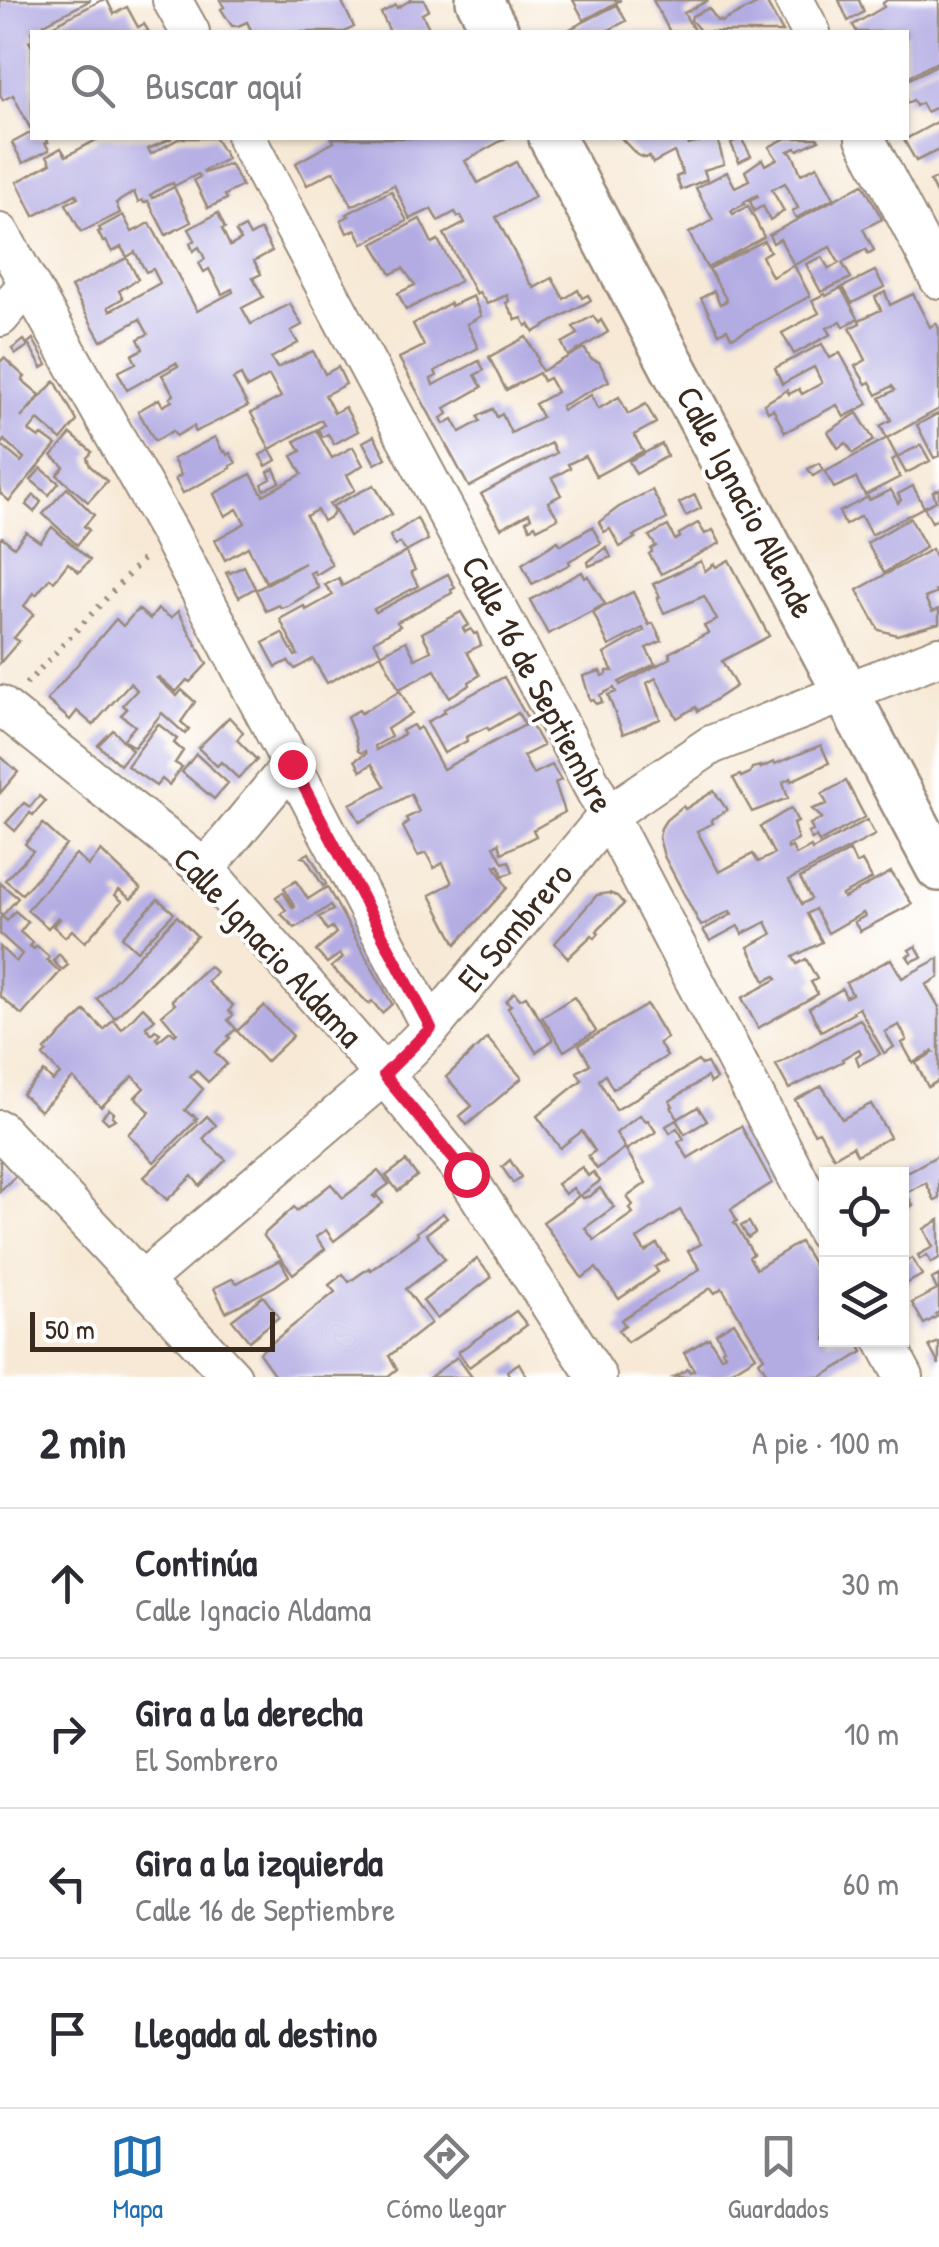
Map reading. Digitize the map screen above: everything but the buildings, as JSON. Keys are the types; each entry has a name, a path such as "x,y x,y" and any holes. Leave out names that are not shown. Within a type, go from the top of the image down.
{"street":[{"path":"172,0 189,30"},
{"path":"479,0 495,30"},
{"path":"794,0 810,30"},
{"name":"Calle 16 de Septiembre","path":"247,140 819,1219"},
{"name":"Calle Ignacio Allende","path":"553,140 939,868"},
{"path":"867,140 939,279"},
{"path":"0,232 169,532 431,1028"},
{"path":"0,317 28,284"},
{"name":"El Sombrero","path":"142,1280 384,1075 431,1028 608,816 711,745 939,656"},
{"name":"Calle Ignacio Aldama","path":"2,706 205,869 466,1174 598,1377"},
{"path":"205,869 292,764"},
{"path":"0,1130 232,1377"},
{"path":"888,1347 904,1377"}],"path":[{"path":"2,706 169,532"}],"route":[{"path":"292,764 431,1028 384,1075 466,1174"}]}
